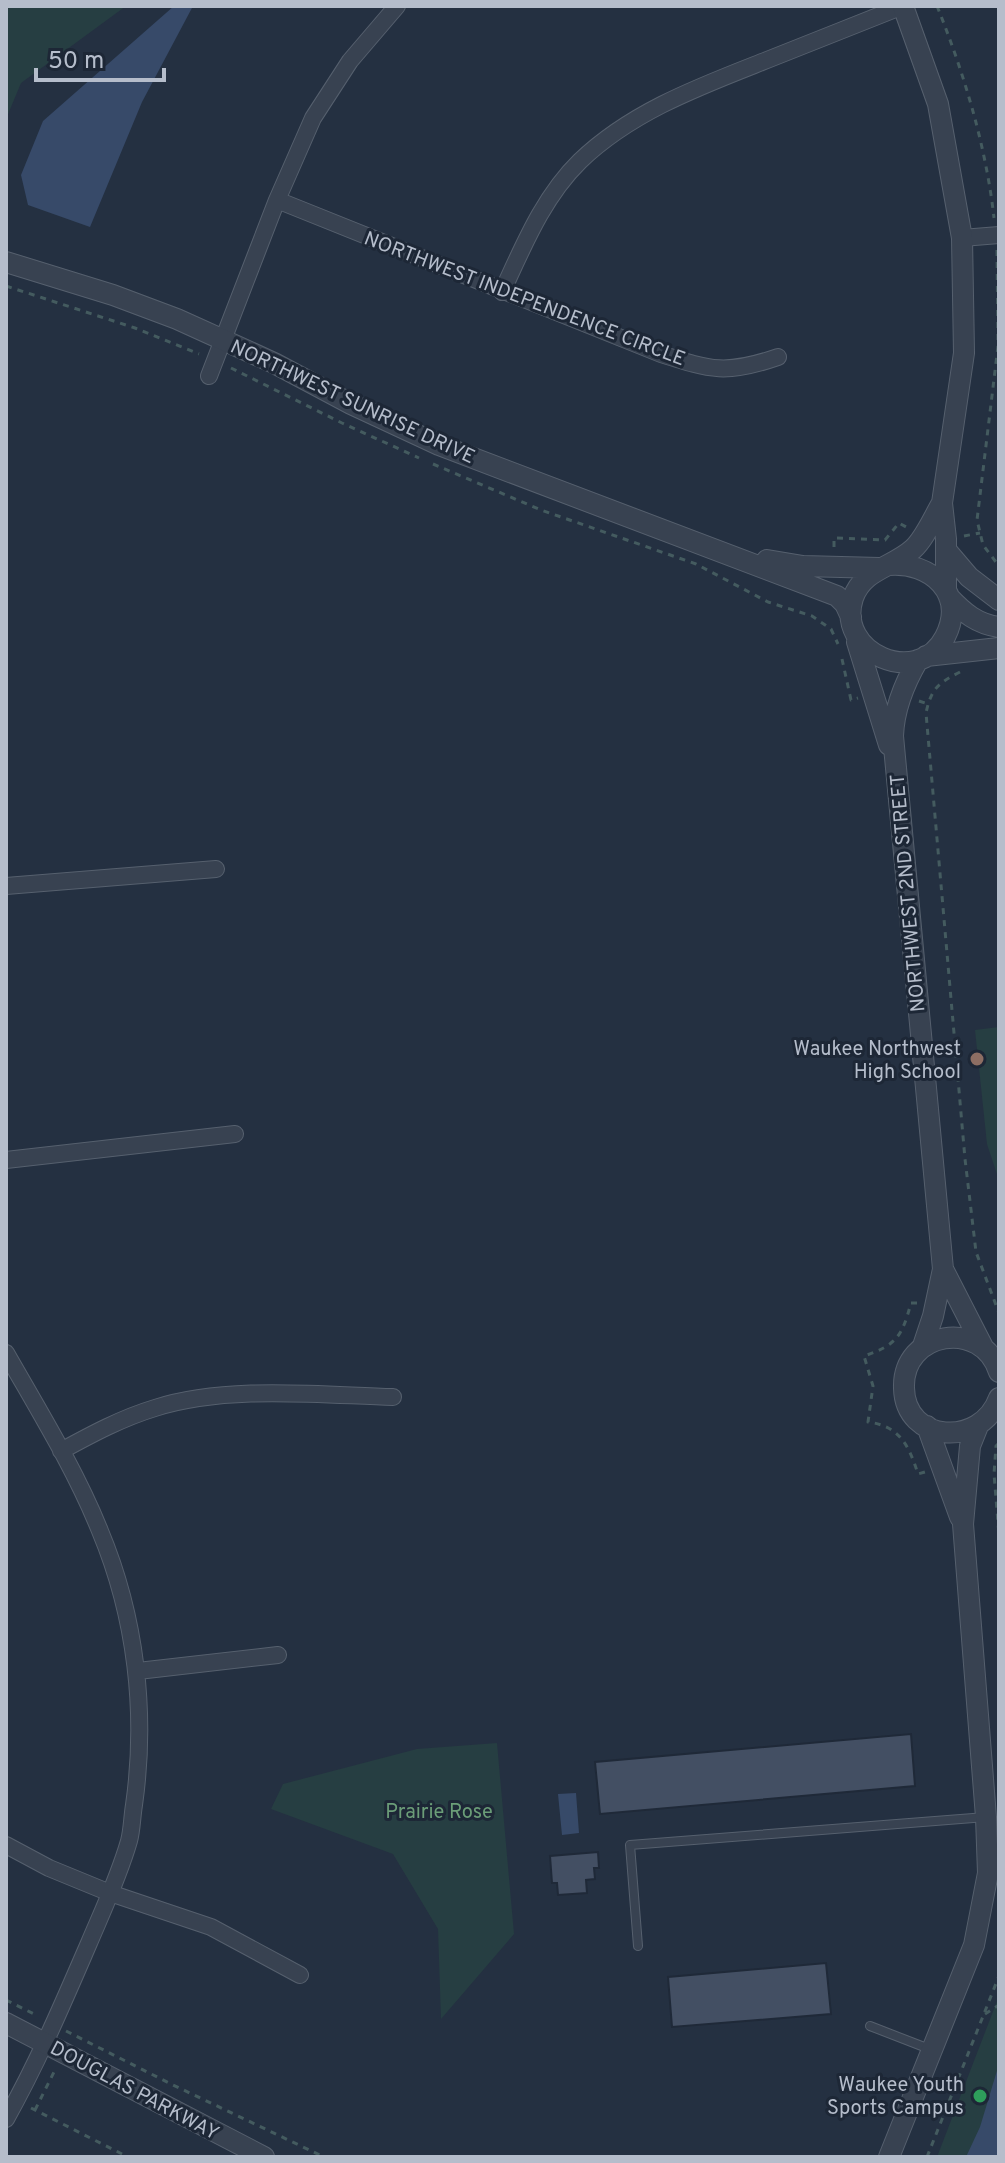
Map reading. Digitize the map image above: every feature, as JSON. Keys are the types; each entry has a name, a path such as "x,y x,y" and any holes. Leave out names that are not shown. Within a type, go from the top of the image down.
{"street":[{"path":"209,376 277,200 313,118 350,61 397,6"},
{"path":"502,292 535,222 578,163 607,138 640,116 694,89 903,6 938,104 962,238 964,353 942,503 950,623 944,639 922,658"},
{"name":"NORTHWEST INDEPENDENCE CIRCLE","path":"277,200 635,345 699,366 723,369 747,367 778,357"},
{"path":"962,238 999,235"},
{"name":"NORTHWEST SUNRISE DRIVE","path":"6,262 113,295 223,340 439,445 837,596 845,604 852,622"},
{"path":"942,503 916,547 864,579 856,590 852,622 860,642 879,657 902,663 999,648"},
{"name":"NORTHWEST SUNRISE DRIVE","path":"699,542 803,566 884,566"},
{"path":"946,550 969,577 999,600"},
{"path":"884,566 905,563 921,567 935,577 971,618 999,627"},
{"name":"NORTHWEST 2ND STREET","path":"852,622 883,729 894,756"},
{"name":"NORTHWEST 2ND STREET","path":"922,658 908,678 894,717 894,756 943,1269 923,1346"},
{"path":"6,886 216,869"},
{"path":"6,1160 235,1134"},
{"name":"NORTHWEST 2ND STREET","path":"943,1269 993,1358"},
{"name":"NORTHWEST 2ND STREET","path":"963,1524 927,1426 909,1408 904,1393 904,1377 909,1362 923,1346 931,1340 947,1336 962,1337 993,1358"},
{"path":"6,1353 61,1451 100,1531 122,1596 138,1671 139,1769 129,1840 59,2038 6,2119"},
{"path":"61,1451 109,1425 158,1407 216,1397 274,1393 393,1397"},
{"name":"NORTHWEST 2ND STREET","path":"927,1426 947,1433 963,1432 992,1413"},
{"name":"NORTHWEST 2ND STREET","path":"889,2157 974,1945 988,1873 963,1524 970,1446 992,1413"},
{"path":"138,1671 278,1655"},
{"path":"6,1845 49,1868 110,1893 211,1927 300,1975"},
{"name":"DOUGLAS PARKWAY","path":"6,2023 59,2038 264,2157"}],"lane":[{"path":"638,1946 630,1845 986,1817"},
{"path":"870,2026 932,2050"}],"path":[{"path":"834,538 885,540 899,523"},
{"path":"980,533 983,545 999,566"},
{"path":"812,616 831,629 838,645"},
{"path":"841,659 851,700"},
{"path":"972,670 959,672 939,682 929,699 926,713 976,1252 999,1313"},
{"path":"911,1303 896,1341 864,1356 873,1386 868,1422 882,1424 900,1434 911,1451 918,1474"},
{"path":"999,1443 996,1446 994,1474 999,1535"},
{"path":"927,2157 999,1976"},
{"path":"6,2000 59,2038 324,2157"},
{"path":"985,2014 999,2005"},
{"path":"35,2110 59,2038"},
{"path":"16,2100 128,2157"}],"green space":[{"path":"6,6 126,6 21,83 6,119"},
{"path":"999,1027 999,1180 987,1144 975,1030"},
{"name":"Prairie Rose","path":"497,1743 514,1934 441,2019 438,1929 393,1854 271,1809 283,1784 417,1749"},
{"name":"Waukee Youth Sports Campus","path":"999,1996 999,2157 937,2157"}],"water":[{"path":"174,6 193,6 142,102 90,227 28,205 21,175 43,121"},
{"path":"576,1793 579,1833 562,1835 558,1794"},
{"path":"999,2064 999,2157 966,2157 980,2127"}],"building":[{"path":"911,1734 915,1786 600,1814 595,1762"},
{"path":"598,1852 599,1868 594,1868 595,1879 586,1880 587,1893 558,1895 557,1883 552,1883 550,1856"},
{"path":"826,1963 831,2014 672,2027 668,1977"}],"place":[{"name":"Waukee Northwest High School","path":"977,1059"},
{"name":"Waukee Youth Sports Campus","path":"980,2096"}]}
